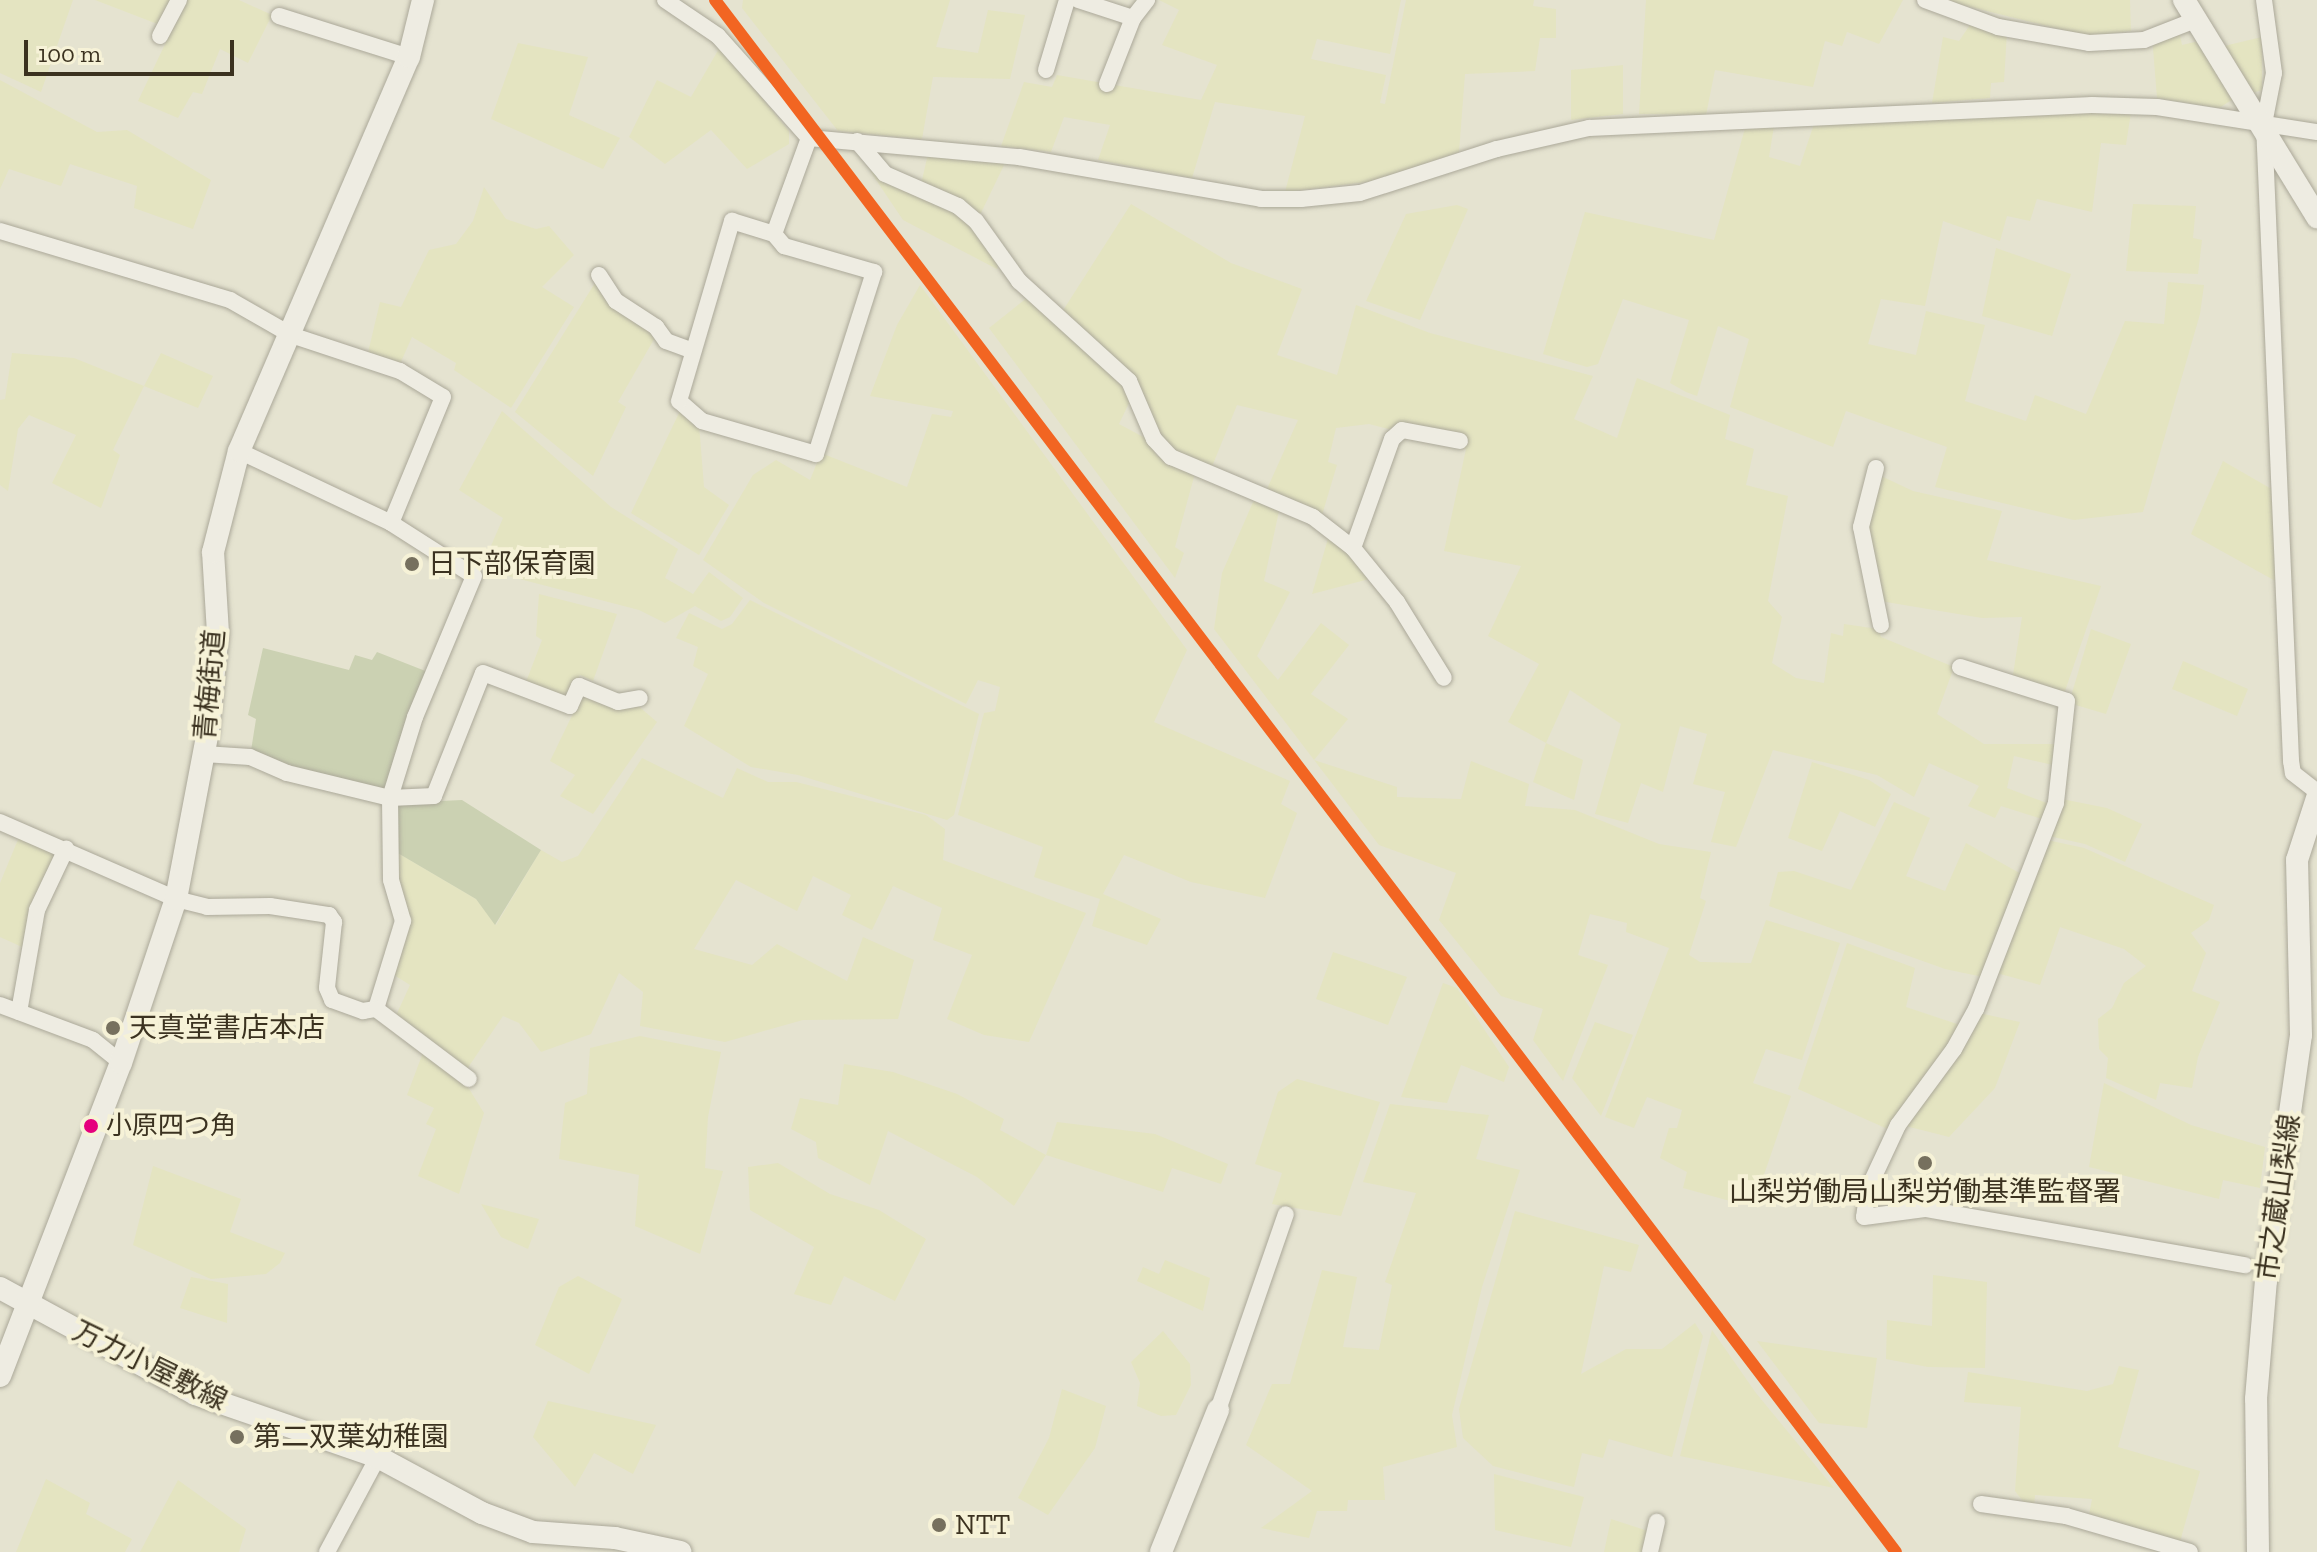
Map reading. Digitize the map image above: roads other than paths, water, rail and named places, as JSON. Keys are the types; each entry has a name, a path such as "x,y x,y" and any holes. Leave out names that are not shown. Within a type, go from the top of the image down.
{"main road":[{"name":"青梅街道","path":"0,1376 121,1063 176,899 204,754 218,633 213,552 239,451 409,57 423,0"},
{"path":"2184,0 2264,124 2317,217"},
{"name":"市之蔵山梨線","path":"2258,1552 2256,1399 2266,1281 2301,1035 2297,860 2317,795"},
{"name":"万力小屋敷線","path":"0,1288 195,1394 378,1457 482,1513 533,1532 615,1538 681,1552"},
{"path":"1161,1552 1218,1410"}],"street":[{"path":"160,36 179,0"},
{"path":"665,0 718,36 809,138 1019,157 1261,199 1301,199 1360,193 1497,149 1589,128 2092,105 2157,107 2317,132"},
{"path":"1046,70 1067,0"},
{"path":"1078,0 1133,18"},
{"path":"1107,84 1133,18 1147,0"},
{"path":"1925,0 1998,27 2074,42 2144,40 2195,20"},
{"path":"2264,0 2274,73 2264,124 2291,761 2293,773 2317,795"},
{"path":"279,16 409,57"},
{"path":"774,234 809,138"},
{"path":"857,141 885,174 958,206 976,221 1019,281 1129,381 1154,439 1171,457 1313,517 1353,548 1397,602 1444,678"},
{"path":"732,221 774,234 784,246 874,272 816,454 702,421 679,401 693,351 732,221"},
{"path":"0,231 230,300 291,335 400,371 443,397 391,523"},
{"path":"599,275 616,301 656,327 666,341 693,351"},
{"path":"1353,548 1392,439 1402,430 1460,441"},
{"path":"239,451 391,523 474,576 415,717 390,798 391,880 403,921 376,1009"},
{"path":"1876,468 1861,527 1881,625"},
{"path":"1960,667 2067,701 2056,803 1976,1009 1954,1049 1898,1125 1868,1189 1864,1217 1926,1209 2245,1265"},
{"path":"204,754 250,757 287,773 390,798 434,796 483,673 570,706 579,686 618,702 640,698"},
{"path":"0,822 176,899 207,907 270,906 329,915 334,922 327,988 332,1000 363,1011 376,1009 469,1079"},
{"path":"19,1012 37,910 66,849"},
{"path":"0,1005 93,1040 121,1063"},
{"path":"1218,1410 1286,1214"},
{"path":"327,1552 378,1457"},
{"path":"1981,1504 2066,1516 2190,1552"},
{"path":"1650,1552 1657,1522"}],"place":[{"name":"日下部保育園","path":"412,564"},
{"name":"天真堂書店本店","path":"113,1028"},
{"name":"小原四つ角","path":"91,1126"},
{"name":"山梨労働局山梨労働基準監督署","path":"1925,1163"},
{"name":"第二双葉幼稚園","path":"237,1437"},
{"name":"NTT","path":"939,1525"}]}
